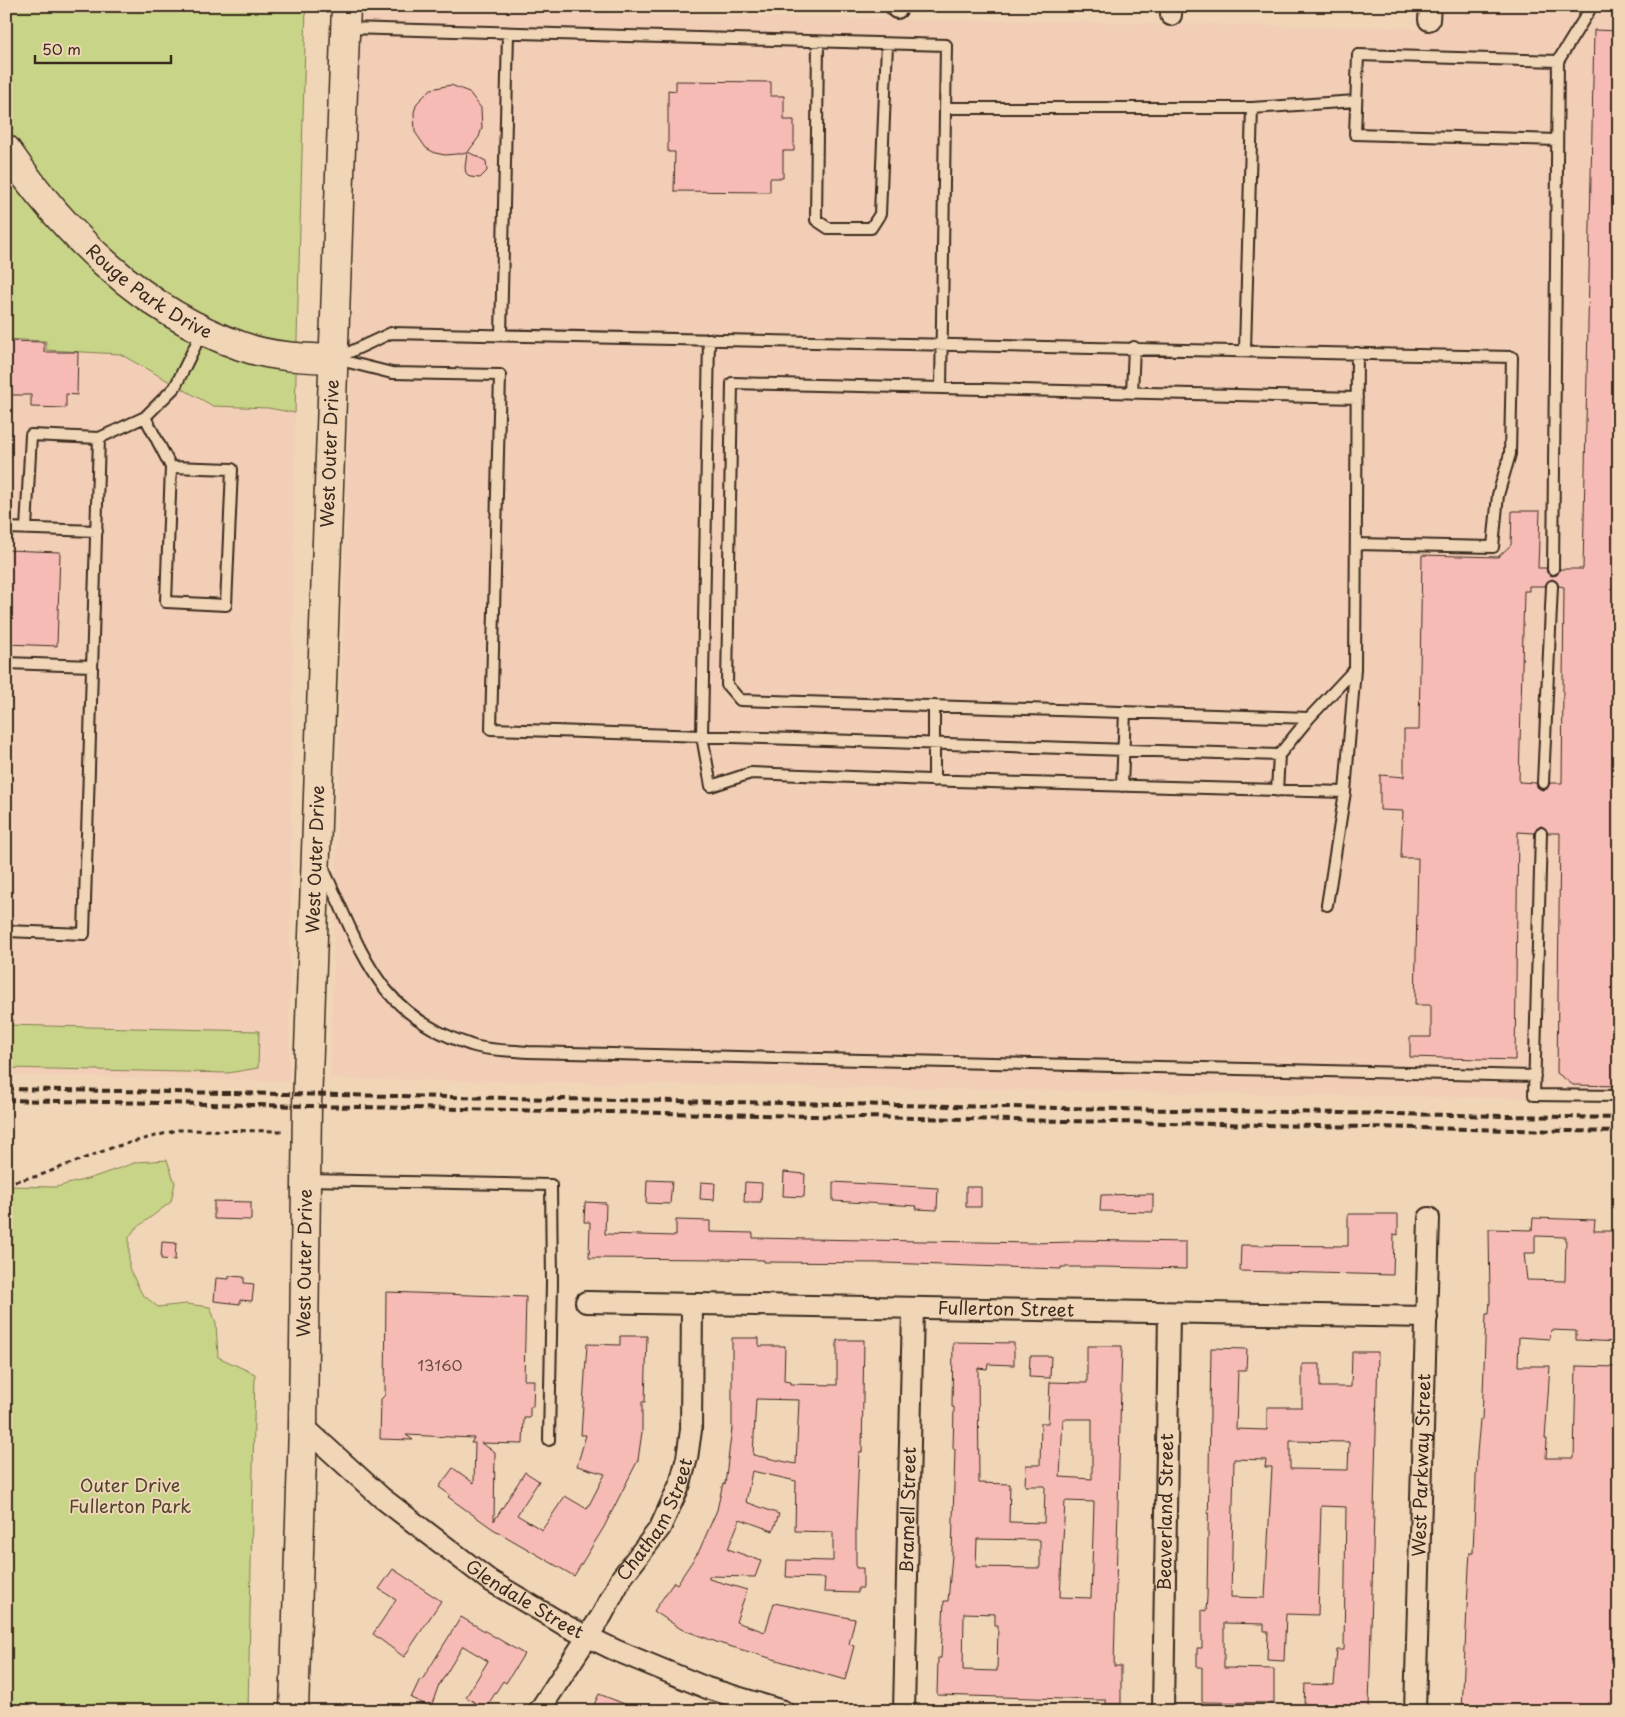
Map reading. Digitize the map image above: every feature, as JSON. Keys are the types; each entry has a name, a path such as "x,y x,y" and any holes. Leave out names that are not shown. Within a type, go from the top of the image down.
{"main road":[{"name":"West Outer Drive","path":"294,1711 303,1426 308,1131 346,17"},
{"name":"Rouge Park Drive","path":"6,149 49,206 77,237 107,265 140,291 175,314 243,347 274,354 335,359"}],"street":[{"name":"West Parkway Street","path":"1415,1711 1429,1218"},
{"name":"Fullerton Street","path":"586,1302 1427,1317"},
{"name":"Chatham Street","path":"539,1711 622,1577 660,1528 680,1484 687,1458 690,1430 692,1304"},
{"name":"Bramell Street","path":"904,1711 912,1308"},
{"name":"Beaverland Street","path":"1163,1711 1169,1313"},
{"name":"Glendale Street","path":"303,1426 382,1498 489,1580 587,1636 707,1688 783,1711"}],"lane":[{"path":"1552,569 1558,61 1588,11 1589,6"},
{"path":"346,17 508,32 946,45 940,388"},
{"path":"501,335 508,32"},
{"path":"818,42 816,220 828,228 871,228 880,214 887,44"},
{"path":"1557,140 1355,134 1358,55 1558,61"},
{"path":"946,108 1252,108 1356,101"},
{"path":"1245,349 1252,108"},
{"path":"26,529 31,435 100,438 145,417 174,387 204,329"},
{"path":"335,359 391,333 1245,349 1512,356 1510,454 1498,495 1493,547 1357,544"},
{"path":"709,339 702,736 711,786 751,772 934,781 1345,792"},
{"path":"1132,393 1134,347"},
{"path":"1327,905 1345,792 1355,668 1357,353"},
{"path":"335,359 392,373 500,375 491,728 1279,755"},
{"path":"1309,718 740,700 727,685 732,383 1357,398"},
{"path":"145,417 171,466 166,602 226,605 232,469 171,466"},
{"path":"6,931 84,934 100,438"},
{"path":"6,528 96,531"},
{"path":"1543,783 1552,586"},
{"path":"6,663 92,666"},
{"path":"1277,791 1279,755 1309,718 1355,668"},
{"path":"934,706 934,781"},
{"path":"1122,786 1125,712"},
{"path":"1541,833 1534,1095 1619,1096"},
{"path":"317,855 368,967 383,989 406,1012 438,1032 473,1046 528,1052 1535,1076"},
{"path":"307,1180 551,1185 552,1283 549,1440"}],"path":[{"path":"6,1183 38,1176 114,1147 178,1130 308,1131"}],"shaded area":[{"path":"392,6 623,14 1441,28 1442,6 1619,6 1619,1100 330,1079 360,9"},
{"path":"6,339 46,341 47,350 120,354 213,406 268,408 295,413 289,1082 6,1075"}],"green space":[{"path":"6,6 306,6 295,413 268,408 213,406 120,354 46,350 46,341 6,339"},
{"path":"6,1025 259,1031 258,1068 228,1073 6,1068"},
{"name":"Outer Drive Fullerton Park","path":"167,1160 175,1183 171,1202 135,1229 129,1237 129,1268 142,1294 158,1307 186,1304 210,1307 216,1323 218,1357 255,1374 248,1711 6,1711 6,1186 56,1187 91,1178 137,1162"}],"building":[{"path":"1594,30 1619,31 1619,1086 1573,1085 1557,1073 1560,833 1548,833 1542,826 1537,827 1534,833 1518,832 1515,1060 1410,1057 1410,1037 1431,1037 1431,1005 1415,1005 1418,858 1401,858 1403,811 1380,810 1380,775 1404,777 1404,730 1419,730 1422,555 1498,557 1511,545 1512,511 1540,511 1538,568 1546,568 1547,573 1552,576 1557,575 1560,569 1583,569","holes":["1552,579 1559,586 1564,587 1562,783 1550,783 1547,789 1542,790 1537,787 1536,783 1519,782 1524,591 1529,591 1529,586 1545,586"]},
{"path":"676,81 771,82 771,96 784,96 784,120 794,120 794,151 783,151 783,178 770,178 770,192 674,191 675,152 668,152 668,90 676,91"},
{"path":"451,85 469,92 481,108 482,128 479,137 468,152 486,161 487,171 480,178 470,177 466,173 467,153 445,155 435,153 426,148 415,132 414,112 417,103 431,89"},
{"path":"6,341 44,342 44,352 78,352 77,395 66,394 66,408 31,407 31,395 6,395"},
{"path":"6,550 60,552 57,646 6,644"},
{"path":"784,1172 805,1174 804,1197 783,1196"},
{"path":"647,1180 672,1181 670,1204 646,1203"},
{"path":"701,1182 715,1183 714,1200 700,1199"},
{"path":"745,1182 762,1183 761,1202 744,1202"},
{"path":"833,1182 938,1188 937,1210 916,1209 917,1206 833,1201"},
{"path":"966,1187 981,1187 981,1207 966,1207"},
{"path":"1153,1194 1153,1212 1100,1211 1101,1195"},
{"path":"214,1201 251,1202 251,1220 214,1219"},
{"path":"585,1202 606,1203 605,1234 676,1236 676,1220 710,1221 710,1232 753,1233 753,1238 1032,1243 1074,1242 1074,1240 1186,1242 1186,1269 1061,1267 1061,1269 885,1263 764,1262 764,1260 589,1258 590,1222 584,1222"},
{"path":"1348,1214 1398,1214 1398,1235 1394,1234 1393,1275 1240,1271 1241,1245 1348,1246"},
{"path":"1533,1218 1595,1220 1594,1231 1619,1231 1619,1342 1576,1340 1576,1331 1551,1330 1550,1339 1519,1337 1518,1366 1550,1366 1545,1439 1547,1439 1546,1458 1574,1458 1576,1366 1619,1367 1619,1711 1537,1708 1537,1711 1462,1710 1470,1552 1473,1552 1477,1453 1480,1420 1482,1420 1486,1314 1489,1314 1490,1300 1489,1229 1532,1230","holes":["1535,1236 1566,1237 1565,1281 1527,1280 1524,1253 1535,1253"]},
{"path":"162,1242 176,1243 175,1260 161,1259"},
{"path":"229,1276 244,1277 244,1283 254,1284 252,1301 240,1300 240,1304 214,1301 216,1278 229,1279"},
{"path":"386,1292 526,1297 524,1380 534,1380 533,1407 530,1407 530,1418 524,1418 523,1444 481,1443 495,1452 494,1521 525,1472 539,1481 517,1515 542,1530 565,1496 587,1509 605,1474 577,1466 586,1435 581,1435 587,1344 620,1345 620,1336 647,1336 645,1402 642,1402 642,1432 638,1460 604,1527 574,1576 493,1529 448,1497 450,1495 439,1487 453,1468 474,1483 475,1443 471,1443 474,1438 406,1435 413,1440 380,1439 381,1399 385,1395"},
{"path":"732,1338 759,1338 759,1346 785,1346 784,1381 790,1382 790,1384 837,1385 837,1340 864,1340 862,1452 859,1452 856,1524 856,1568 863,1568 863,1588 858,1588 858,1593 824,1592 825,1578 786,1577 787,1560 833,1561 833,1532 795,1531 796,1481 752,1471 746,1502 779,1514 773,1531 740,1519 728,1549 761,1561 755,1577 709,1576 709,1579 747,1590 736,1622 765,1632 774,1603 855,1619 849,1644 854,1646 845,1680 722,1644 681,1629 654,1611 674,1582 677,1584 699,1551 717,1510 723,1483 725,1484 732,1428","holes":["756,1399 799,1400 796,1464 753,1455"]},
{"path":"953,1342 1014,1343 1014,1365 988,1364 987,1369 978,1368 979,1483 1010,1484 1009,1522 1044,1523 1045,1486 1025,1486 1026,1465 1040,1465 1041,1423 1048,1423 1050,1382 1087,1383 1087,1346 1122,1346 1114,1666 1121,1666 1121,1704 1106,1704 1106,1700 937,1695 938,1658 941,1658 944,1601 948,1601 952,1555 955,1449 953,1449 954,1407 952,1407","holes":["1063,1419 1092,1419 1092,1479 1060,1477","1065,1501 1094,1502 1091,1598 1060,1597","977,1539 1040,1540 1040,1568 976,1567","964,1613 995,1614 995,1625 998,1625 997,1671 963,1670"]},
{"path":"1211,1348 1247,1349 1246,1371 1238,1371 1236,1429 1267,1430 1267,1407 1302,1407 1302,1364 1320,1364 1320,1387 1351,1387 1352,1352 1378,1352 1369,1709 1304,1704 1305,1684 1334,1685 1337,1650 1344,1650 1346,1507 1321,1506 1318,1615 1286,1614 1284,1661 1267,1660 1268,1631 1264,1631 1264,1624 1224,1623 1224,1668 1274,1669 1274,1703 1202,1702 1202,1667 1197,1667 1197,1648 1202,1648 1202,1610 1206,1611","holes":["1290,1441 1349,1442 1348,1470 1290,1469","1234,1459 1266,1460 1265,1467 1272,1467 1265,1598 1231,1597"]},
{"path":"1030,1356 1051,1356 1050,1378 1029,1377"},
{"path":"393,1569 441,1601 404,1657 373,1634 396,1600 379,1589"},
{"path":"461,1617 524,1654 506,1683 503,1681 485,1709 466,1697 488,1661 463,1646 438,1687 431,1707 411,1698 420,1679 422,1680"},
{"path":"599,1694 640,1710 640,1711 591,1711"}],"railway":[{"path":"6,1089 1619,1118"},
{"path":"6,1100 1619,1132"}]}
